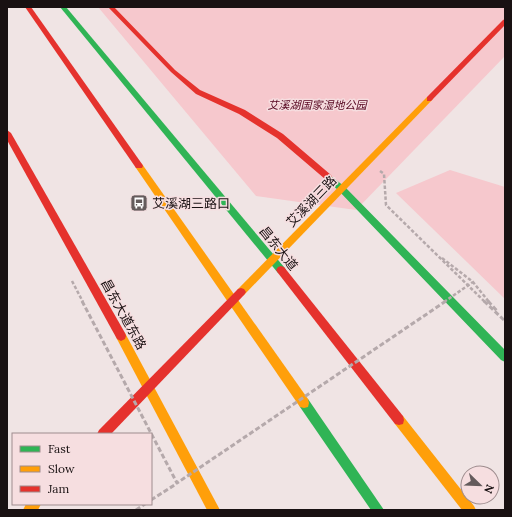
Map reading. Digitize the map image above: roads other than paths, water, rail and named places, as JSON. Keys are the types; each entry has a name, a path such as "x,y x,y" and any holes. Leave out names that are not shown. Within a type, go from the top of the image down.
{"main road":[{"path":"28,7 378,510"},
{"name":"昌东大道","path":"63,7 272,260 470,510"},
{"path":"111,7 173,71 198,92 242,112 280,136 341,188 505,356"},
{"name":"艾溪湖三路","path":"103,433 505,21"},
{"name":"昌东大道东路","path":"7,133 149,386 214,510"}],"place":[{"name":"艾溪湖三路口","path":"139,203"}],"park label":[{"name":"艾溪湖国家湿地公园","path":"317,105"}]}
